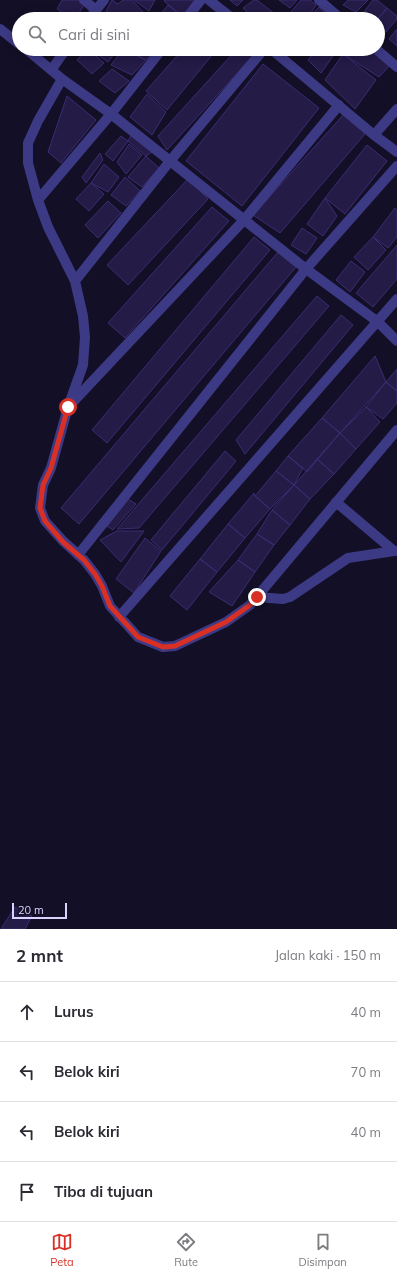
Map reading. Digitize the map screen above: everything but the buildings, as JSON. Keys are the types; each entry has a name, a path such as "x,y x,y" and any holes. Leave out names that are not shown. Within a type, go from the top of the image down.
{"street":[{"path":"84,0 96,10 104,0"},
{"path":"192,12 202,0"},
{"path":"208,0 224,12"},
{"path":"319,0 333,12"},
{"path":"0,29 12,38"},
{"path":"35,56 62,79 111,114 306,269 378,322 397,341"},
{"path":"52,69 61,56"},
{"path":"38,200 111,114 157,56"},
{"path":"76,281 170,161 258,56"},
{"path":"280,56 374,135 397,152"},
{"path":"384,56 397,67"},
{"path":"62,79 38,121 28,143 28,163 38,200 48,227 76,281 83,316 85,337 83,365 68,407 51,468 43,485 40,508 45,521 63,542 84,560 102,586 110,606 138,637 163,647 175,646 226,622 250,605 397,430"},
{"path":"68,407 244,220 339,105"},
{"path":"374,135 397,109"},
{"path":"78,555 306,269 397,166"},
{"path":"119,617 397,299"},
{"path":"336,502 396,551"},
{"path":"257,597 283,599 290,597 348,558 396,551"}],"route":[{"path":"68,407 51,468 43,485 40,508 45,521 63,542 84,560 102,586 110,606 138,637 163,647 175,646 226,622 250,605 257,597"}]}
